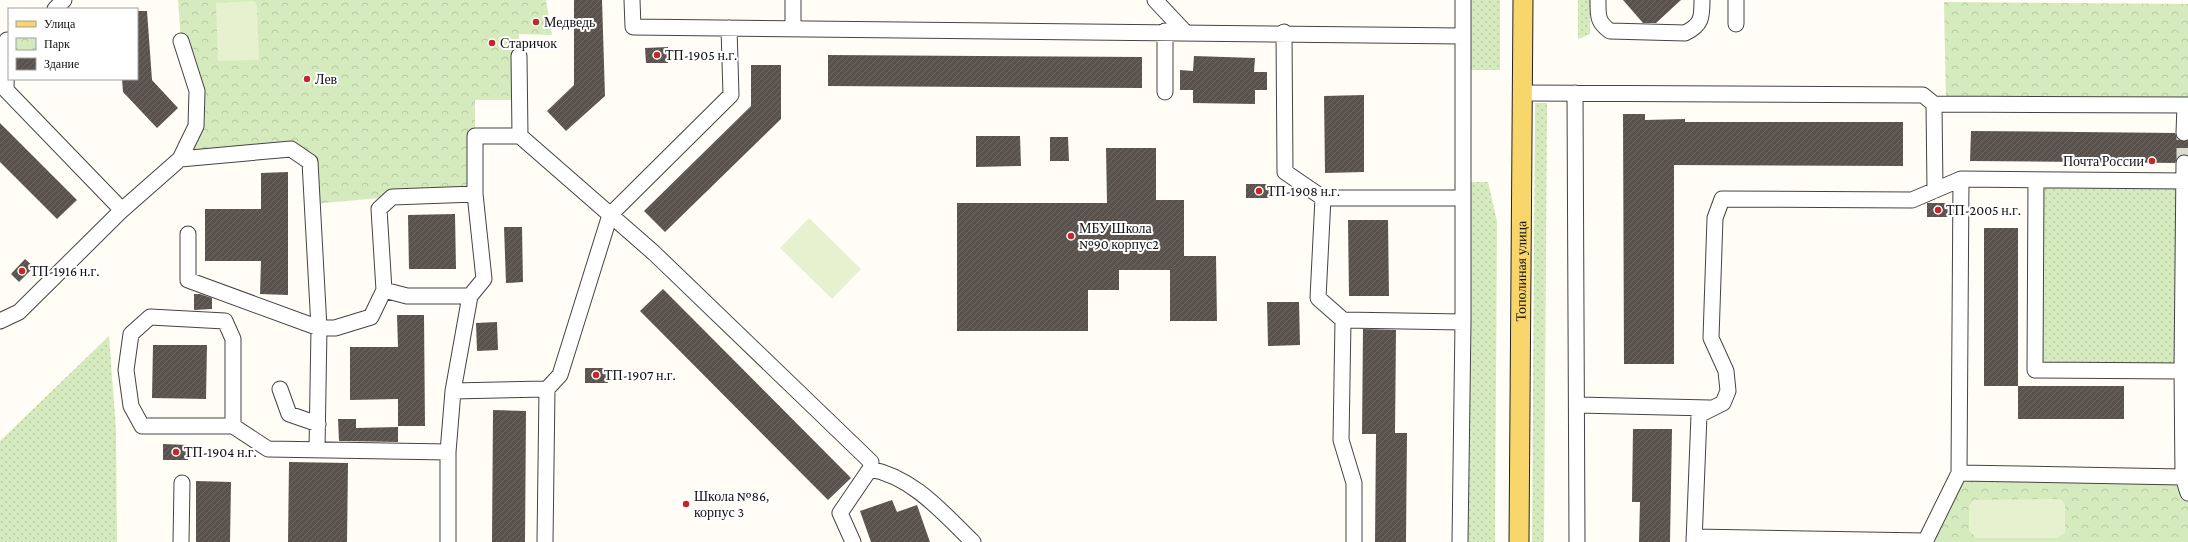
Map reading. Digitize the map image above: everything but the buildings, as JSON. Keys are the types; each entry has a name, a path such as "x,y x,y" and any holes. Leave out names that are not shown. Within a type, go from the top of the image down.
{"main road":[{"name":"Тополиная улица","path":"1519,542 1524,93 1523,0"}],"street":[{"path":"56,8 64,0"},
{"path":"632,0 633,27 1284,32 1463,36"},
{"path":"792,28 793,0"},
{"path":"1155,0 1185,32"},
{"path":"1460,542 1463,322 1463,0"},
{"path":"1598,0 1598,18 1602,25 1610,30 1686,33 1695,28 1702,17 1702,0"},
{"path":"1736,0 1736,24"},
{"path":"545,542 547,389 560,375 610,215 731,95 729,28"},
{"path":"1165,32 1165,92"},
{"path":"1284,32 1285,172 1323,198 1462,198"},
{"path":"5,39 6,90 122,210"},
{"path":"0,321 19,312 122,210 180,159 196,126 197,91 181,41"},
{"path":"519,56 520,136"},
{"path":"1524,93 1923,95 1934,104 2186,105 2184,133"},
{"path":"1576,94 1577,542"},
{"path":"1934,104 1935,190"},
{"path":"448,542 448,452 453,390 470,296 484,279 475,194 475,136 520,136 654,254 871,462 870,469 840,513 853,542"},
{"path":"180,159 291,149 310,162 318,328 318,449"},
{"path":"2184,164 2186,181 2182,371 2186,446 2183,477 2188,493"},
{"path":"1961,179 1959,474 1925,541 1694,539 1699,415 1710,408 1723,403 1728,391 1726,371 1711,338 1715,218 1722,199 1912,200 1961,179 2186,181"},
{"path":"2036,180 2035,370 2182,371"},
{"path":"188,234 188,280 318,328 335,328 371,317 384,290 380,209 392,197 475,194"},
{"path":"1323,198 1318,298 1343,320 1463,322"},
{"path":"384,290 407,296 470,296"},
{"path":"234,426 233,340 225,321 150,317 131,334 126,370 131,406 142,426 234,426 268,449 448,452"},
{"path":"1343,320 1341,440 1354,483 1354,542"},
{"path":"280,389 289,414 318,424"},
{"path":"453,390 547,389"},
{"path":"1577,405 1710,408"},
{"path":"870,469 879,471 914,487 973,542"},
{"path":"1959,474 2183,477"},
{"path":"181,542 182,483"}],"green space":[{"path":"178,0 546,0 552,35 519,34 520,100 475,100 475,194 392,197 312,204 310,162 291,149 190,158 196,126 181,41"},
{"path":"1467,0 1500,0 1500,70 1467,70"},
{"path":"1578,0 1590,0 1590,34 1578,39"},
{"path":"254,1 257,5 259,60 218,61 216,3"},
{"path":"1944,2 2188,4 2188,105 1946,105"},
{"path":"1535,103 1547,103 1544,542 1532,542"},
{"path":"2036,180 2184,181 2182,371 2035,370"},
{"path":"1466,182 1488,182 1497,221 1495,542 1463,542"},
{"path":"809,218 861,269 832,299 780,248"},
{"path":"109,336 116,430 117,542 0,542 0,441"},
{"path":"1959,473 2183,477 2188,493 2188,542 1925,542"},
{"path":"2060,499 2065,504 2065,533 2057,538 1976,538 1969,530 1969,506 1973,500"}],"tunnel":[{"path":"2184,133 2184,163"}],"place":[{"name":"Медведь","path":"536,22"},
{"name":"Старичок","path":"492,43"},
{"name":"ТП-1905 н.г.","path":"657,55"},
{"name":"Лев","path":"307,79"},
{"name":"Почта России","path":"2152,161"},
{"name":"ТП-1908 н.г.","path":"1259,191"},
{"name":"ТП-2005 н.г.","path":"1938,210"},
{"name":"МБУ Школа №90 корпус2","path":"1071,236"},
{"name":"ТП-1916 н.г.","path":"22,271"},
{"name":"ТП-1907 н.г.","path":"596,375"},
{"name":"ТП-1904 н.г.","path":"176,452"},
{"name":"Школа №86, корпус 3","path":"686,504"}]}
